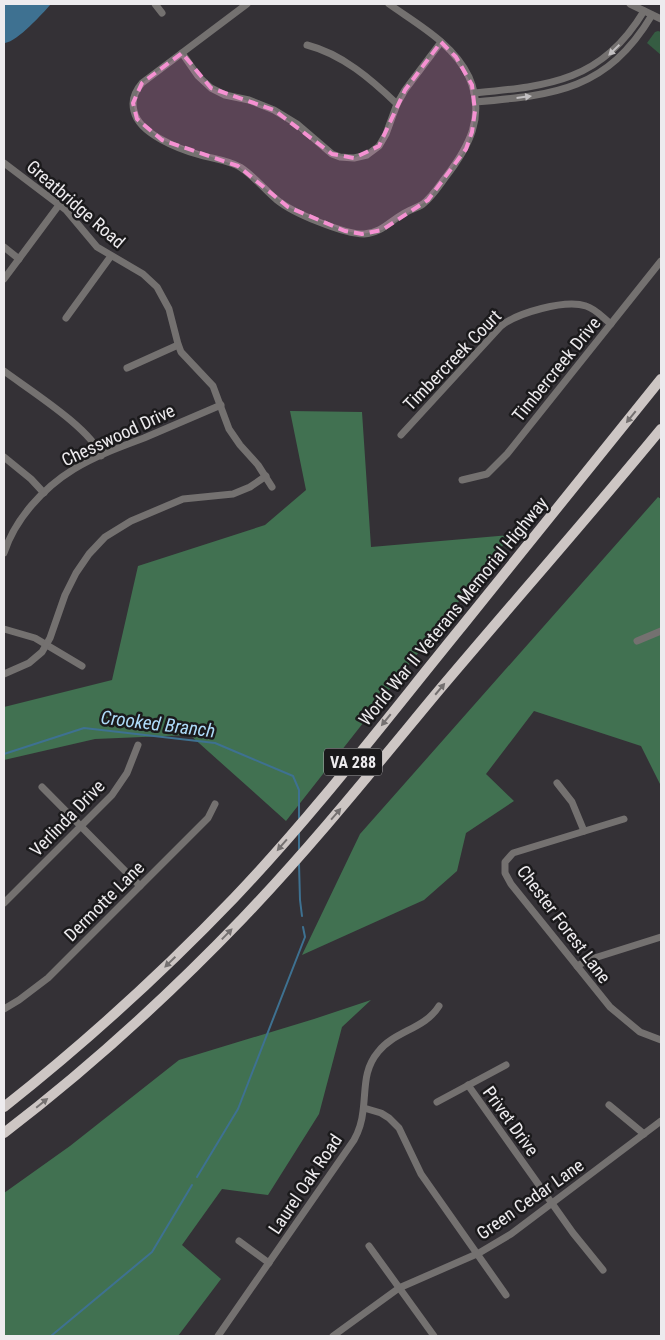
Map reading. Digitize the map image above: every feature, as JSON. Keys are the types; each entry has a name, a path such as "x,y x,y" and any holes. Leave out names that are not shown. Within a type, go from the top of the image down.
{"highway":[{"name":"World War II Veterans Memorial Highway","path":"4,1107 143,988 274,854 347,768 661,378"},
{"name":"VA 288","path":"4,1133 72,1078 143,1016 212,950 259,901 364,782 661,429"}],"street":[{"path":"155,4 162,14"},
{"path":"247,4 138,87 133,103 137,120 153,134 180,148 227,161 238,166 254,177 276,199 288,207 352,233 369,233 382,230 400,215 428,200 466,149 475,122 474,93 462,66 453,53 389,4"},
{"path":"630,4 661,19"},
{"path":"474,93 547,84 578,74 606,57 630,32 644,11"},
{"path":"475,102 550,94 585,81 610,66 635,40 652,15"},
{"path":"182,53 198,76 211,88 225,95 249,100 274,110 298,124 327,150 340,157 347,158 360,157 374,151 379,146 405,90 441,42"},
{"path":"307,45 323,50 345,61 397,104"},
{"path":"547,84 550,94"},
{"name":"Greatbridge Road","path":"4,163 73,217 97,247 143,274 156,287 168,309 178,345 187,360 214,386 226,421 234,436 272,486"},
{"path":"4,278 59,205"},
{"path":"4,248 19,258"},
{"path":"66,318 111,256"},
{"name":"Timbercreek Drive","path":"462,480 482,476 491,471 507,454 661,261"},
{"name":"Timbercreek Court","path":"401,435 501,326 514,317 565,304 576,304 596,311 611,324"},
{"path":"127,368 178,345"},
{"path":"4,370 72,422 91,439 101,456"},
{"name":"Chesswood Drive","path":"4,553 5,545 19,523 44,493 74,469 221,405"},
{"path":"4,457 31,479 44,493"},
{"path":"4,674 29,663 47,645 65,595 76,573 89,554 105,537 131,521 183,499 234,494 266,476"},
{"path":"4,629 20,633 47,645 82,666"},
{"path":"637,641 661,631"},
{"name":"Verlinda Drive","path":"4,903 120,784 127,773 138,745"},
{"path":"557,783 572,802 584,830"},
{"path":"42,787 140,886"},
{"name":"Dermotte Lane","path":"4,1009 48,978 208,818 215,804"},
{"name":"Chester Forest Lane","path":"624,819 514,853 507,859 504,866 505,873 511,884 610,1007 640,1032 661,1040"},
{"path":"577,966 588,960 661,937"},
{"name":"Laurel Oak Road","path":"218,1336 354,1140 359,1130 364,1108 366,1074 377,1052 387,1043 430,1018 439,1006"},
{"path":"437,1102 506,1065"},
{"name":"Privet Drive","path":"468,1085 552,1204 603,1270"},
{"path":"610,1105 644,1134"},
{"path":"364,1108 381,1113 399,1128 408,1144 417,1168 506,1295"},
{"name":"Green Cedar Lane","path":"333,1336 399,1288 478,1253 511,1234 661,1121"},
{"path":"239,1241 269,1263"},
{"path":"369,1246 434,1336"}],"highlighted area":[{"path":"441,42 456,57 472,85 475,111 472,132 466,149 428,200 382,230 362,234 345,231 288,207 238,166 162,140 137,119 133,103 142,83 182,53 211,88 274,110 332,154 354,158 379,146 405,90"}],"green space":[{"path":"655,32 661,32 661,55 647,43"},
{"path":"290,411 362,412 371,547 511,535 286,821 190,735 95,739 4,760 4,707 112,680 138,566 265,525 306,490"},
{"path":"658,497 661,499 661,786 641,746 534,711 486,774 514,801 466,833 457,871 424,900 302,955 360,834"},
{"path":"371,1000 342,1027 319,1114 268,1195 222,1189 182,1245 221,1279 178,1336 4,1336 4,1193 70,1146 179,1060"}],"water":[{"path":"4,4 51,4 23,32 5,43"}],"waterway":[{"name":"Crooked Branch","path":"4,754 84,728 215,743 293,776 299,790 299,818"},
{"path":"299,833 299,849"},
{"path":"299,864 302,916"},
{"path":"197,1177 238,1109 305,937 303,927"},
{"path":"51,1336 152,1252 192,1185"}]}
